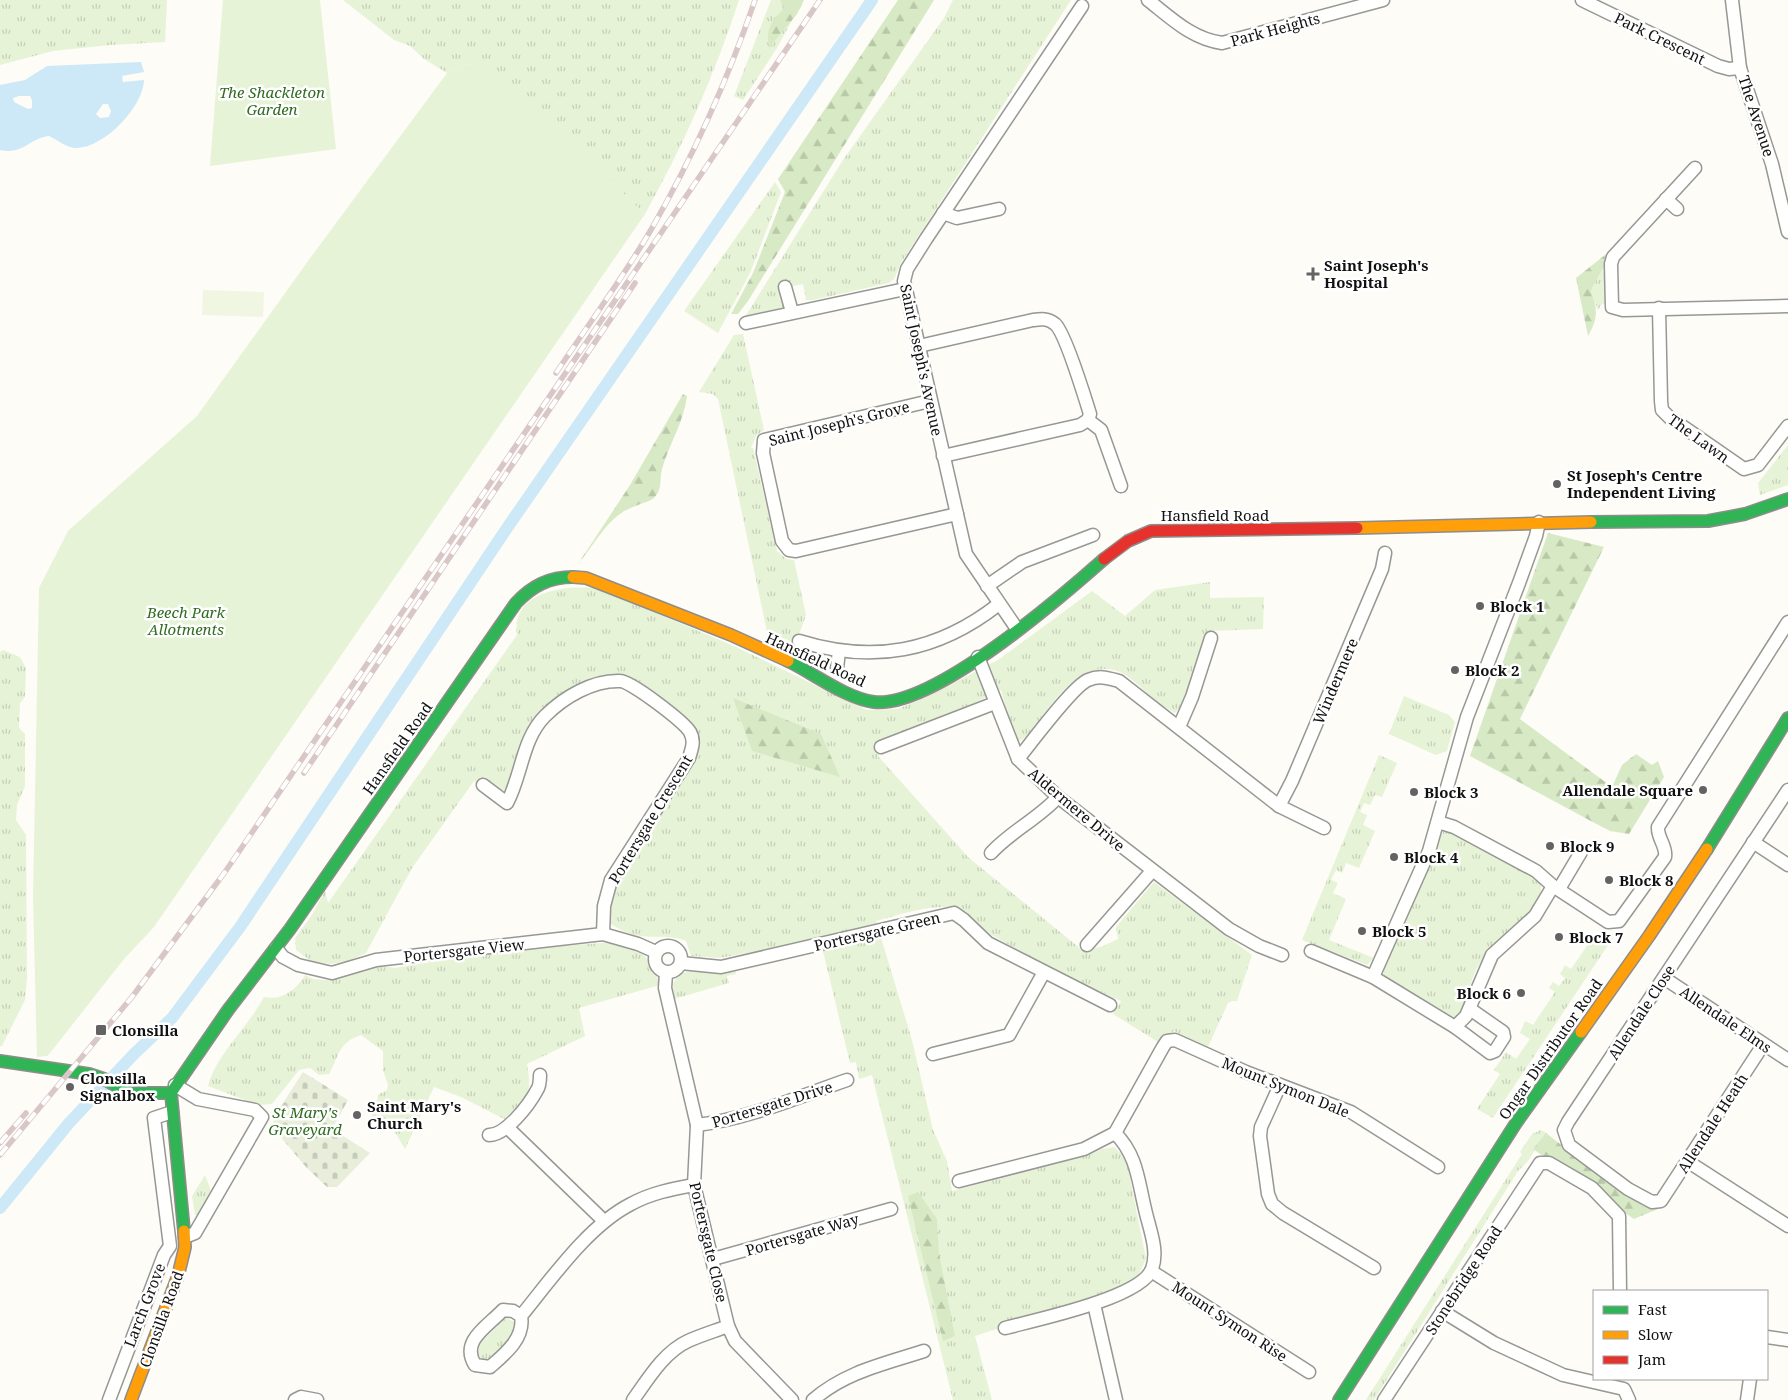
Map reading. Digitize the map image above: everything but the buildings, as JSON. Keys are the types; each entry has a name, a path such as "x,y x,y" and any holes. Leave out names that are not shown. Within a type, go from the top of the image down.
{"street":[{"name":"Park Heights","path":"1148,0 1192,34 1205,41 1222,44 1382,0"},
{"name":"Park Crescent","path":"1582,0 1710,62 1729,69 1740,68"},
{"name":"The Avenue","path":"1732,0 1740,68 1782,179 1788,232"},
{"name":"Saint Joseph's Avenue","path":"1017,629 966,554 904,281 907,269 943,213 1082,6"},
{"path":"1695,168 1621,246 1613,257 1611,264 1612,307 1622,310 1788,306"},
{"path":"1666,199 1677,209"},
{"path":"943,213 956,218 999,209"},
{"path":"785,287 792,312"},
{"path":"746,323 905,289"},
{"name":"The Lawn","path":"1659,308 1661,401 1662,410 1669,417 1744,469 1758,465 1788,426"},
{"path":"919,346 1044,319 1056,325 1090,414 1088,420 1080,425 943,456"},
{"name":"Saint Joseph's Grove","path":"930,401 764,440 762,453 782,541 789,550 796,551 957,514"},
{"path":"1088,420 1101,430 1121,486"},
{"name":"Hansfield Road","path":"173,1089 276,948 516,603 527,591 542,581 568,575 586,578 769,652 855,696 880,702 900,699 943,680 978,657 1074,587 1125,542 1135,536 1151,531 1305,530 1539,522 1708,521 1745,514 1788,499"},
{"path":"1373,977 1429,850 1466,717 1519,583 1536,536 1539,522"},
{"path":"987,586 1022,562 1080,544 1093,535"},
{"name":"Windermere","path":"1279,806 1292,781 1382,569 1385,553"},
{"path":"799,641 828,650 871,654 897,652 933,643 967,626 999,604"},
{"path":"1438,822 1454,827 1536,871 1556,888 1608,922 1619,921 1665,857 1665,848 1658,832 1658,827 1787,625"},
{"path":"1179,727 1192,697 1211,638"},
{"path":"837,668 840,651"},
{"name":"Aldermere Drive","path":"978,657 1018,759 1058,797 1230,929 1259,946 1282,954"},
{"path":"1018,759 1067,699 1086,680 1101,676 1119,681 1279,806 1324,828"},
{"name":"Portersgate Crescent","path":"484,786 507,803 526,746 544,717 577,692 602,683 622,680 661,705 690,731 694,742 689,758 611,880 604,906 603,934"},
{"path":"881,747 996,703"},
{"name":"Ongar Distributor Road","path":"1339,1400 1516,1123 1654,928 1714,838 1788,718"},
{"name":"Allendale Close","path":"1661,1200 1652,1202 1628,1189 1569,1145 1564,1130 1788,790"},
{"path":"991,853 998,845 1046,810 1058,797"},
{"path":"1753,842 1788,865"},
{"path":"1455,1027 1462,1022 1470,1009 1492,955 1536,916 1581,852"},
{"path":"1087,945 1152,871"},
{"name":"Portersgate Green","path":"681,963 721,967 954,913 988,943 1110,1005"},
{"name":"Portersgate View","path":"276,948 283,956 298,965 332,973 376,960 603,934 638,944 656,952"},
{"path":"672,946 679,952 681,963 674,972 666,973 656,964 656,952 662,947 672,946"},
{"path":"1311,951 1373,977 1455,1027 1490,1053 1495,1051 1504,1037 1503,1032 1470,1009"},
{"path":"933,1054 1009,1035 1044,972"},
{"name":"Portersgate Close","path":"666,973 665,988 697,1125 694,1185 728,1326 736,1340 792,1400"},
{"name":"Allendale Elms","path":"1664,978 1788,1060"},
{"name":"Mount Symon Dale","path":"1115,1133 1164,1045 1175,1040 1246,1072 1351,1112 1438,1167"},
{"name":"Allendale Heath","path":"1661,1200 1763,1045"},
{"path":"0,1061 100,1076 118,1089 128,1092 173,1089 198,1099 254,1110 262,1117 195,1233 185,1242"},
{"path":"489,1135 498,1135 508,1128 538,1090 540,1075"},
{"name":"Portersgate Drive","path":"697,1125 718,1123 742,1116 847,1080"},
{"path":"1280,1085 1261,1127 1260,1136 1262,1158 1272,1204 1283,1213 1374,1268"},
{"name":"Clonsilla Road","path":"132,1400 178,1276 185,1242 172,1112 173,1089"},
{"name":"Larch Grove","path":"109,1400 164,1255 170,1246 154,1118 172,1112"},
{"path":"508,1128 604,1221"},
{"path":"959,1181 1084,1149 1115,1133 1133,1155 1155,1253 1152,1270 1145,1280 1132,1288 1094,1304 1005,1328"},
{"path":"1687,1161 1788,1226"},
{"name":"Stonebridge Road","path":"1384,1400 1540,1163 1544,1162 1592,1188 1619,1216 1620,1290"},
{"path":"161,1169 178,1167"},
{"path":"521,1316 513,1311 503,1310 470,1343 469,1356 475,1365 490,1367 509,1351 521,1330 521,1316 604,1221 639,1200 662,1191 694,1185"},
{"name":"Portersgate Way","path":"713,1259 891,1209"},
{"name":"Larch Grove","path":"170,1246 185,1242"},
{"name":"Mount Symon Rise","path":"1152,1270 1308,1372"},
{"path":"1094,1304 1116,1400"},
{"path":"1442,1311 1494,1343 1563,1375 1624,1389 1629,1400"},
{"path":"633,1400 655,1369 678,1347 688,1341 728,1326"},
{"path":"1768,1337 1788,1340"},
{"path":"812,1400 834,1383 849,1375 924,1351"},
{"name":"Larch Grove","path":"121,1367 141,1374"},
{"path":"1747,1400 1750,1380"},
{"path":"295,1400 301,1397 316,1400"}],"green space":[{"path":"0,0 167,0 165,42 53,51 0,65"},
{"name":"The Shackleton Garden","path":"223,0 320,0 336,149 210,166"},
{"path":"343,0 739,0 720,55 697,109 645,214 499,76 466,64 447,73 424,59 410,46 394,40"},
{"path":"771,0 803,0 777,48 743,100 734,96"},
{"path":"780,0 804,0 797,14 769,48 768,35 770,26 784,8"},
{"path":"898,0 934,0 748,301 738,314 731,314 753,273 785,192 778,179"},
{"path":"953,0 1071,0 901,263 894,279 889,283 813,300 806,300 803,284 782,288 784,307 779,311 743,320 843,160 944,18"},
{"name":"Beech Park Allotments","path":"466,64 499,75 645,214 154,927 124,959 50,1053 47,1056 37,1057 33,897 39,588 68,531 197,416 308,261 447,73"},
{"path":"775,182 781,192 751,271 718,333 684,311"},
{"path":"1615,247 1591,291 1596,314 1594,324 1588,336 1576,278"},
{"path":"1608,264 1609,302 1601,305 1598,310 1591,291 1597,278"},
{"path":"203,290 264,292 263,317 202,315"},
{"path":"743,334 764,430 756,436 751,448 753,448 777,551 786,559 794,560 806,615 796,643 767,632 718,399 713,394 699,392 734,335"},
{"path":"683,394 687,396 685,406 680,424 665,460 657,495 652,500 628,509 614,518 578,564 630,485"},
{"path":"1788,445 1788,485 1760,495 1758,483"},
{"path":"1548,533 1604,547 1520,719 1612,787 1622,765 1636,754 1652,765 1658,761 1664,777 1629,834 1610,831 1470,756"},
{"path":"1210,582 1210,598 1264,597 1263,629 1209,631 1193,685 1175,713 1158,703 1125,674 1105,669 1091,671 1066,687 1028,735 1020,741 1013,736 1001,690 918,730 878,756 969,858 1081,949 1101,947 1118,939 1116,927 1154,882 1252,955 1237,1001 1228,1003 1208,1047 1174,1031 1158,1042 1113,1014 1121,1001 1056,970 1008,944 987,932 956,908 923,909 876,921 912,1040 933,1130 947,1161 952,1191 1089,1155 1102,1149 1114,1147 1126,1158 1146,1259 1139,1274 1124,1287 975,1336 992,1400 953,1400 872,1075 859,1079 856,1062 850,1063 820,939 720,958 691,956 686,941 672,937 638,936 609,923 609,899 633,852 692,765 699,744 695,729 607,677 576,684 534,723 517,754 512,780 500,794 486,789 474,781 412,868 366,953 348,961 331,964 311,961 296,950 295,938 312,915 325,890 328,903 517,635 517,620 522,609 531,600 543,594 572,588 599,589 734,646 867,710 898,709 928,696 998,660 1092,591 1125,616 1155,590"},
{"path":"3,650 20,657 26,668 25,697 20,703 19,728 25,734 25,786 17,805 16,820 26,835 27,978 25,1000 2,1046 0,1046 0,652"},
{"path":"1404,696 1449,715 1455,722 1447,751 1436,755 1389,734"},
{"path":"733,698 821,734 840,777 752,751"},
{"path":"1379,755 1397,763 1382,797 1375,795 1370,805 1364,803 1360,812 1367,815 1363,825 1375,831 1359,868 1346,863 1342,873 1336,870 1331,880 1338,883 1333,893 1346,899 1329,940 1374,958 1367,965 1302,940"},
{"path":"1448,830 1534,876 1541,883 1540,893 1530,913 1481,961 1458,1016 1449,1018 1394,985 1384,975 1383,968 1438,842 1443,832"},
{"path":"1616,933 1493,1118 1477,1109 1500,1074 1494,1070 1506,1052 1516,1059 1530,1039 1520,1033 1525,1021 1533,1025 1555,992 1549,988 1553,982 1559,986 1565,978 1560,974 1565,965 1571,969 1595,934 1608,943"},
{"path":"617,942 634,948 650,962 660,985 579,1008 585,1036 527,1064 529,1084 526,1096 504,1119 461,1097 434,1087 405,1149 391,1126 371,1119 379,1094 387,1090 388,1085 383,1070 383,1051 361,1035 344,1045 329,1074 319,1075 310,1068 299,1070 272,1104 259,1105 208,1086 218,1063 264,997 283,996 293,990 305,975 313,979 326,980 361,972 376,965 395,968 503,950"},
{"path":"735,968 736,974 727,976 729,983 674,999 673,984 678,974 692,971"},
{"name":"St Mary's Graveyard","path":"303,1072 348,1100 332,1129 370,1153 337,1187 327,1187 306,1167 273,1128 274,1117"},
{"path":"1541,1130 1546,1133 1528,1161 1518,1171 1374,1400 1366,1400 1522,1154 1520,1152 1532,1134"},
{"path":"1546,1133 1614,1183 1658,1209 1634,1219 1533,1149"},
{"path":"205,1175 213,1196 199,1216 195,1215 192,1196"},
{"path":"918,1192 937,1219 939,1254 955,1336 943,1341 908,1196"},
{"path":"506,1318 515,1322 517,1329 503,1346 485,1362 474,1360 478,1345"}],"water":[{"path":"141,62 144,72 122,76 123,82 144,80 142,91 130,113 121,124 99,141 88,146 73,148 49,136 42,137 15,150 0,150 0,85 25,80 47,66","holes":["30,96 32,108 28,109 14,102 13,98","103,104 108,104 111,111 109,117 100,118 96,114"]}],"waterway":[{"path":"0,1208 69,1123 134,1054 172,1018 240,927 505,531 872,0"}],"railway":[{"path":"556,373 629,265 682,173 709,116 755,0"},
{"path":"0,1155 132,997 225,872 820,0"},
{"path":"304,773 635,283"},
{"path":"0,1143 26,1113"}],"traffic: fast":[{"path":"1591,522 1708,521 1745,514 1788,499"},
{"path":"788,661 842,691 864,700 874,702 899,699 929,688 961,670 995,647 1058,599 1104,559"},
{"path":"171,1093 228,1010 290,929 516,603 535,587 556,579 573,577"},
{"path":"1707,849 1788,718"},
{"path":"1339,1400 1516,1123 1581,1032"},
{"path":"0,1061 89,1074 104,1079 128,1093 171,1093"},
{"path":"171,1093 184,1231"}],"traffic: slow":[{"path":"1357,528 1591,522"},
{"path":"573,577 586,578 731,635 788,661"},
{"path":"1581,1032 1649,936 1707,849"},
{"path":"131,1400 178,1276 185,1247 184,1231"}],"traffic: jam":[{"path":"1104,559 1128,541 1151,531 1357,528"}],"place":[{"name":"Saint Joseph's Hospital","path":"1313,274"},
{"name":"St Joseph's Centre Independent Living","path":"1557,484"},
{"name":"Block 1","path":"1480,606"},
{"name":"Block 2","path":"1455,670"},
{"name":"Allendale Square","path":"1703,790"},
{"name":"Block 3","path":"1414,792"},
{"name":"Block 9","path":"1550,846"},
{"name":"Block 4","path":"1394,857"},
{"name":"Block 8","path":"1609,880"},
{"name":"Block 5","path":"1362,931"},
{"name":"Block 7","path":"1559,937"},
{"name":"Block 6","path":"1521,993"},
{"name":"Clonsilla","path":"101,1030"},
{"name":"Clonsilla Signalbox","path":"70,1087"},
{"name":"Saint Mary's Church","path":"357,1115"}]}
